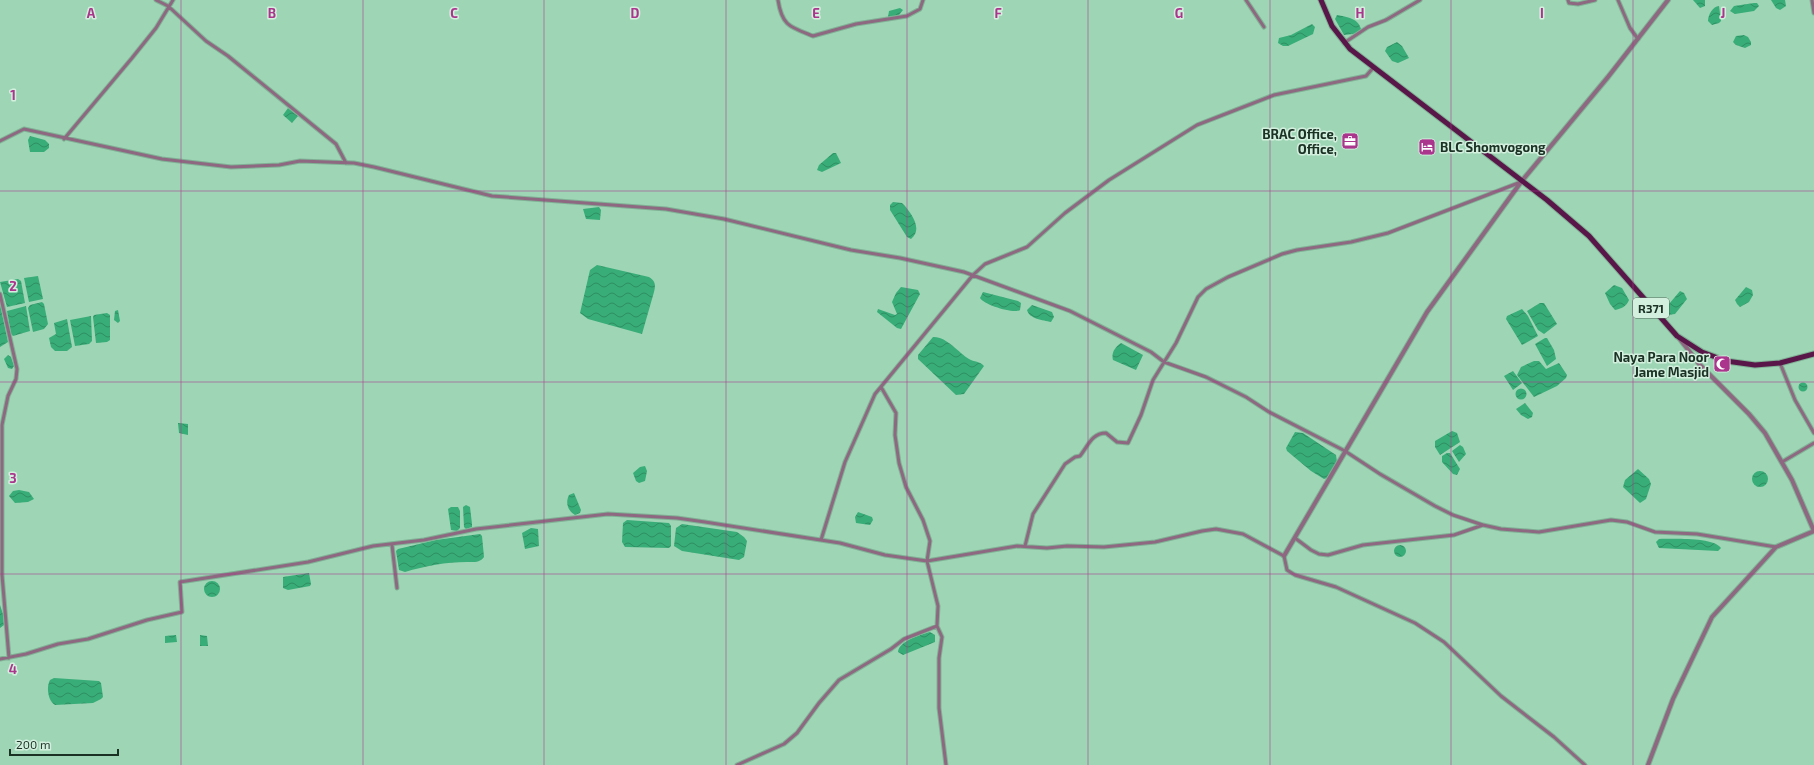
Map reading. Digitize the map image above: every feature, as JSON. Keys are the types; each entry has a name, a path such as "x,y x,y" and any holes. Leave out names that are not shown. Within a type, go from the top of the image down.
{"main road":[{"name":"R371","path":"1321,0 1330,22 1344,43 1373,68 1589,236 1677,336 1702,352 1726,361 1755,365 1780,363 1814,354"}],"street":[{"path":"156,0 168,6 206,41 228,56 336,144 346,163"},
{"path":"64,139 156,28 173,0"},
{"path":"778,0 780,16 787,24 813,36 856,24 911,14 920,9 923,0"},
{"path":"1246,0 1264,27"},
{"path":"1344,43 1368,27 1386,20 1420,0"},
{"path":"1568,0 1569,3 1574,4 1595,0"},
{"path":"1618,0 1630,28 1638,39"},
{"path":"1585,765 1554,737 1501,696 1444,642 1415,624 1336,587 1295,575 1287,570 1284,556 1427,312 1521,182 1668,0"},
{"path":"1812,0 1814,12"},
{"path":"820,540 845,462 875,394 973,275 985,264 1027,247 1064,213 1109,180 1197,126 1274,95 1366,76 1373,68"},
{"path":"0,140 24,129 64,139 105,146 162,159 231,167 279,165 300,161 346,163 374,167 492,196 666,209 724,219 850,250 900,258 973,275 1070,311 1151,352 1164,362 1196,372 1240,393 1269,412 1345,452 1435,506 1453,515 1483,525 1501,529 1539,532 1611,520 1621,520 1655,532 1697,534 1776,547"},
{"path":"1025,546 1033,514 1065,464 1080,456 1091,439 1100,433 1106,432 1117,442 1128,443 1141,415 1153,380 1176,343 1198,297 1206,289 1228,277 1282,254 1351,242 1388,233 1521,182"},
{"path":"0,294 18,369 16,379 8,396 2,424 2,575 9,658"},
{"path":"1648,765 1673,699 1712,617 1776,547 1814,532 1795,485 1765,433 1753,418 1700,365 1677,336"},
{"path":"1780,363 1795,400 1814,433"},
{"path":"881,387 896,413 897,451 906,487 924,520 930,541 928,561 938,606 937,626 942,637 939,658 938,708 946,765"},
{"path":"1782,462 1814,443"},
{"path":"0,659 9,658 58,644 88,639 147,620 182,612 180,582 308,562 373,546 392,545 424,540 476,529 608,514 677,518 840,543 885,555 928,561 993,549 1025,546 1104,547 1148,543 1216,529 1243,534 1284,556"},
{"path":"1295,538 1311,550 1319,554 1328,555 1363,545 1454,535 1483,525"},
{"path":"392,545 398,588"},
{"path":"737,765 784,744 798,733 819,703 839,680 890,650 904,639 937,626"}],"water":[{"path":"1693,0 1705,0 1705,6 1700,8"},
{"path":"1771,0 1785,0 1786,6 1780,10 1776,8"},
{"path":"1757,3 1759,6 1754,11 1735,14 1730,11 1734,6"},
{"path":"1719,6 1721,21 1712,25 1708,21 1709,16 1713,9"},
{"path":"900,8 903,10 899,15 888,17 889,11"},
{"path":"1337,15 1355,20 1360,25 1360,32 1344,35 1335,19"},
{"path":"1312,24 1315,27 1313,34 1288,46 1283,46 1278,43 1279,38 1291,35"},
{"path":"1744,35 1748,37 1751,45 1745,48 1736,45 1733,42 1736,36"},
{"path":"1397,42 1402,46 1409,58 1398,63 1392,61 1385,51 1387,47"},
{"path":"288,108 298,116 292,123 283,115"},
{"path":"30,136 45,140 49,144 49,148 44,152 30,152 28,140"},
{"path":"833,153 836,153 841,163 822,172 817,170 819,165"},
{"path":"893,202 902,203 912,215 916,225 916,230 915,235 911,239 907,237 890,210 890,205"},
{"path":"599,207 601,210 600,220 586,219 583,209"},
{"path":"597,265 649,277 654,281 654,292 642,334 588,319 580,313 590,270"},
{"path":"38,276 43,299 29,302 24,278"},
{"path":"18,279 21,281 25,303 7,307 0,282"},
{"path":"1614,285 1622,288 1629,300 1624,307 1615,310 1610,304 1605,293"},
{"path":"901,287 918,290 920,294 901,329 897,328 877,312 878,309 895,315 897,314 892,302 896,293"},
{"path":"1746,287 1752,290 1753,295 1749,302 1740,307 1735,300"},
{"path":"1680,291 1684,293 1687,299 1675,314 1668,315 1666,312 1669,304"},
{"path":"983,292 1018,301 1021,303 1020,310 1012,311 993,306 980,298"},
{"path":"42,302 44,304 48,324 44,329 33,332 28,308 30,305"},
{"path":"1540,303 1544,303 1557,324 1544,334 1538,330 1527,311"},
{"path":"0,304 8,342 0,347"},
{"path":"1032,305 1052,312 1054,317 1051,322 1037,319 1030,315 1027,310"},
{"path":"26,306 30,331 13,336 11,334 7,311"},
{"path":"1522,309 1528,316 1538,336 1522,345 1506,319 1507,316"},
{"path":"118,310 120,321 118,323 114,320 115,311"},
{"path":"107,313 110,315 110,340 107,342 96,343 93,317 94,315"},
{"path":"91,316 92,341 89,344 75,346 70,320"},
{"path":"67,319 72,347 67,351 55,351 51,347 49,338 56,334 54,323"},
{"path":"933,337 943,339 969,359 981,363 984,366 964,394 956,395 918,359 918,355"},
{"path":"1547,338 1554,350 1556,359 1547,366 1535,344"},
{"path":"1121,343 1143,355 1136,370 1113,360 1114,350"},
{"path":"8,355 11,357 14,366 12,369 8,368 4,359"},
{"path":"1534,361 1539,361 1546,369 1559,363 1567,375 1566,378 1557,386 1534,397 1517,375 1521,367"},
{"path":"1513,371 1522,383 1513,390 1504,376"},
{"path":"1803,382 1808,387 1803,392 1798,387"},
{"path":"1519,389 1523,389 1525,390 1525,398 1519,399 1516,396 1516,392"},
{"path":"1525,403 1533,413 1532,417 1528,419 1521,415 1516,409"},
{"path":"178,423 188,424 188,435 179,433"},
{"path":"1452,431 1457,433 1460,442 1440,455 1435,447 1435,441"},
{"path":"1295,432 1303,433 1336,455 1337,462 1327,478 1324,479 1311,471 1287,451 1286,448"},
{"path":"1460,445 1463,447 1466,454 1459,462 1452,451"},
{"path":"1450,453 1460,469 1457,475 1453,474 1442,462 1442,456"},
{"path":"645,466 647,471 645,481 639,483 636,481 633,473 640,467"},
{"path":"1638,469 1649,479 1651,484 1646,499 1640,503 1623,487 1625,480"},
{"path":"1757,471 1763,471 1768,476 1766,485 1763,487 1757,487 1752,482 1752,476"},
{"path":"19,490 29,492 34,499 28,502 15,503 9,496 13,491"},
{"path":"574,493 581,510 580,513 575,515 569,509 567,504 569,495"},
{"path":"466,505 470,507 472,527 466,529 464,527 463,507"},
{"path":"451,507 458,507 460,511 460,528 457,531 451,530 448,509"},
{"path":"858,512 872,517 873,520 870,525 856,523 855,517"},
{"path":"627,520 669,523 671,526 671,546 669,548 625,547 622,542 623,523"},
{"path":"682,524 737,532 747,541 744,557 739,560 682,551 674,546 676,528"},
{"path":"531,528 538,529 539,546 525,549 522,533"},
{"path":"480,534 482,536 484,557 478,561 436,565 405,572 399,570 396,551 398,549 436,540"},
{"path":"1659,539 1701,540 1717,544 1721,548 1718,551 1659,548 1656,542"},
{"path":"1402,545 1405,546 1405,556 1398,557 1395,556 1394,549 1395,546"},
{"path":"309,573 310,586 288,590 283,588 283,577"},
{"path":"212,581 218,583 220,589 218,595 212,597 206,595 204,589 206,583"},
{"path":"0,605 4,625 0,628"},
{"path":"930,632 935,635 935,642 903,655 898,652 899,648 906,642"},
{"path":"176,635 177,642 165,643 165,636"},
{"path":"200,635 207,636 208,646 200,646"},
{"path":"54,678 99,681 101,683 103,697 93,703 55,705 49,697 48,690 50,680"}],"place":[{"name":"BRAC Office, Office,","path":"1350,141"},
{"name":"BLC Shomvogong","path":"1427,147"},
{"name":"Naya Para Noor Jame Masjid","path":"1722,364"}]}
